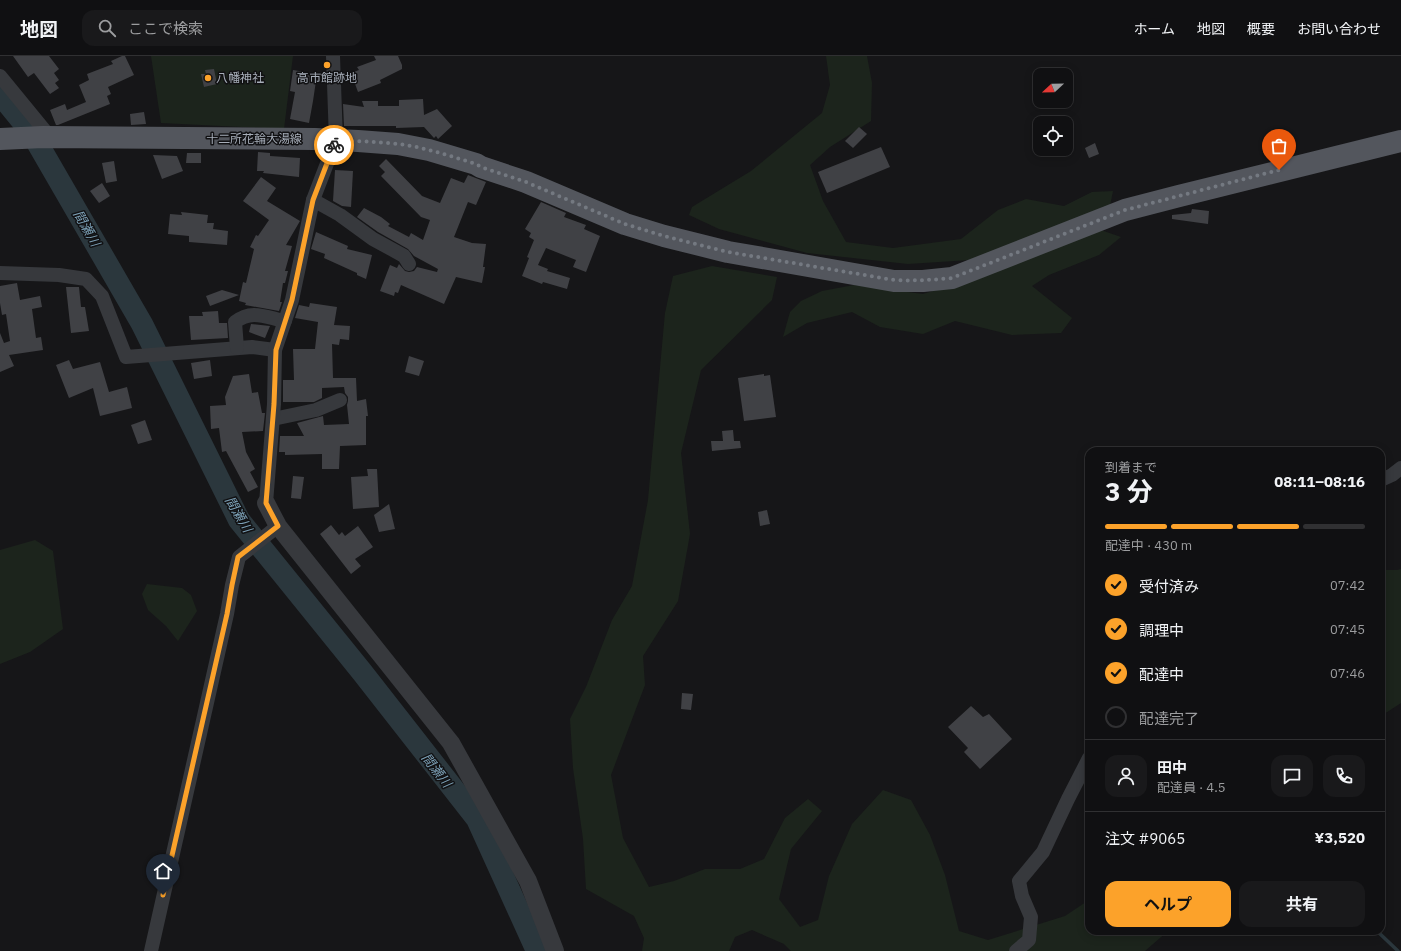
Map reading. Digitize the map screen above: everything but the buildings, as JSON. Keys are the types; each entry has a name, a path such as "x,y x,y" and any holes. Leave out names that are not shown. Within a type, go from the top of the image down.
{"main road":[{"name":"十二所花輪大湯線","path":"0,139 47,137 336,140 398,144 429,150 476,164 526,182 625,224 664,236 728,252 894,280 923,281 952,278 1125,210 1401,141"}],"street":[{"path":"333,56 336,140 313,200 292,300 276,350 273,419 266,503 275,529 451,743 528,881 555,951"},
{"path":"0,76 47,137"},
{"path":"313,200 340,215 373,239 404,256 409,264"},
{"path":"0,273 59,275 86,279 102,296 126,357 252,347 276,350"},
{"path":"237,348 235,322 242,316 252,314 285,321"},
{"path":"273,419 316,410 340,400"},
{"path":"1385,478 1401,468"},
{"path":"151,951 227,614 238,557 275,529"},
{"path":"1016,951 1029,940 1031,917 1022,896 1019,881 1043,852 1085,766"}],"shaded area":[{"path":"151,56 293,56 284,129 161,123"},
{"path":"826,56 867,56 872,83 871,121 830,147 810,165 823,201 846,242 893,248 961,239 998,210 1026,199 1064,206 1092,192 1113,191 1110,206 970,260 908,264 807,253 719,229 689,215 692,207 751,171 822,113 830,85"},
{"path":"1095,228 1121,237 1099,255 1049,275 1032,286 1072,318 1061,333 1012,335 955,321 923,334 880,327 852,312 807,323 783,337 790,312 801,301 822,291 854,285 923,294 976,278"},
{"path":"712,266 777,277 772,300 701,370 681,453 690,534 678,601 643,656 645,685 611,775 623,838 649,887 674,881 705,869 740,869 764,859 785,818 808,799 822,811 791,849 779,899 800,927 818,920 829,876 852,824 883,790 911,800 930,835 945,875 959,931 988,940 1065,916 1085,903 1085,935 1163,935 1145,951 791,951 784,944 752,930 735,937 729,951 642,951 644,938 634,916 586,889 583,839 573,768 570,719 586,687 612,620 632,586 648,500 665,313 673,276"},
{"path":"35,540 53,551 63,629 30,652 0,664 0,550"},
{"path":"1401,569 1401,703 1385,713 1385,570"},
{"path":"147,584 182,588 191,595 197,611 178,641 166,626 148,610 142,594"}],"waterway":[{"name":"間瀬川","path":"0,94 31,132 142,324 239,520 362,672 477,819 537,951"},
{"path":"1381,935 1398,951"}],"way so far":[{"path":"334,145 336,140 358,141 398,144 429,150 476,164 526,182 577,202 625,224 664,236 728,252 894,280 909,281 952,278 1125,210 1279,170"}],"place":[{"name":"高市館跡地","path":"327,65"},
{"name":"八幡神社","path":"208,78"}],"route":[{"path":"163,895 227,614 238,557 278,526 266,503 274,404 276,350 292,300 313,200 334,145"}]}
